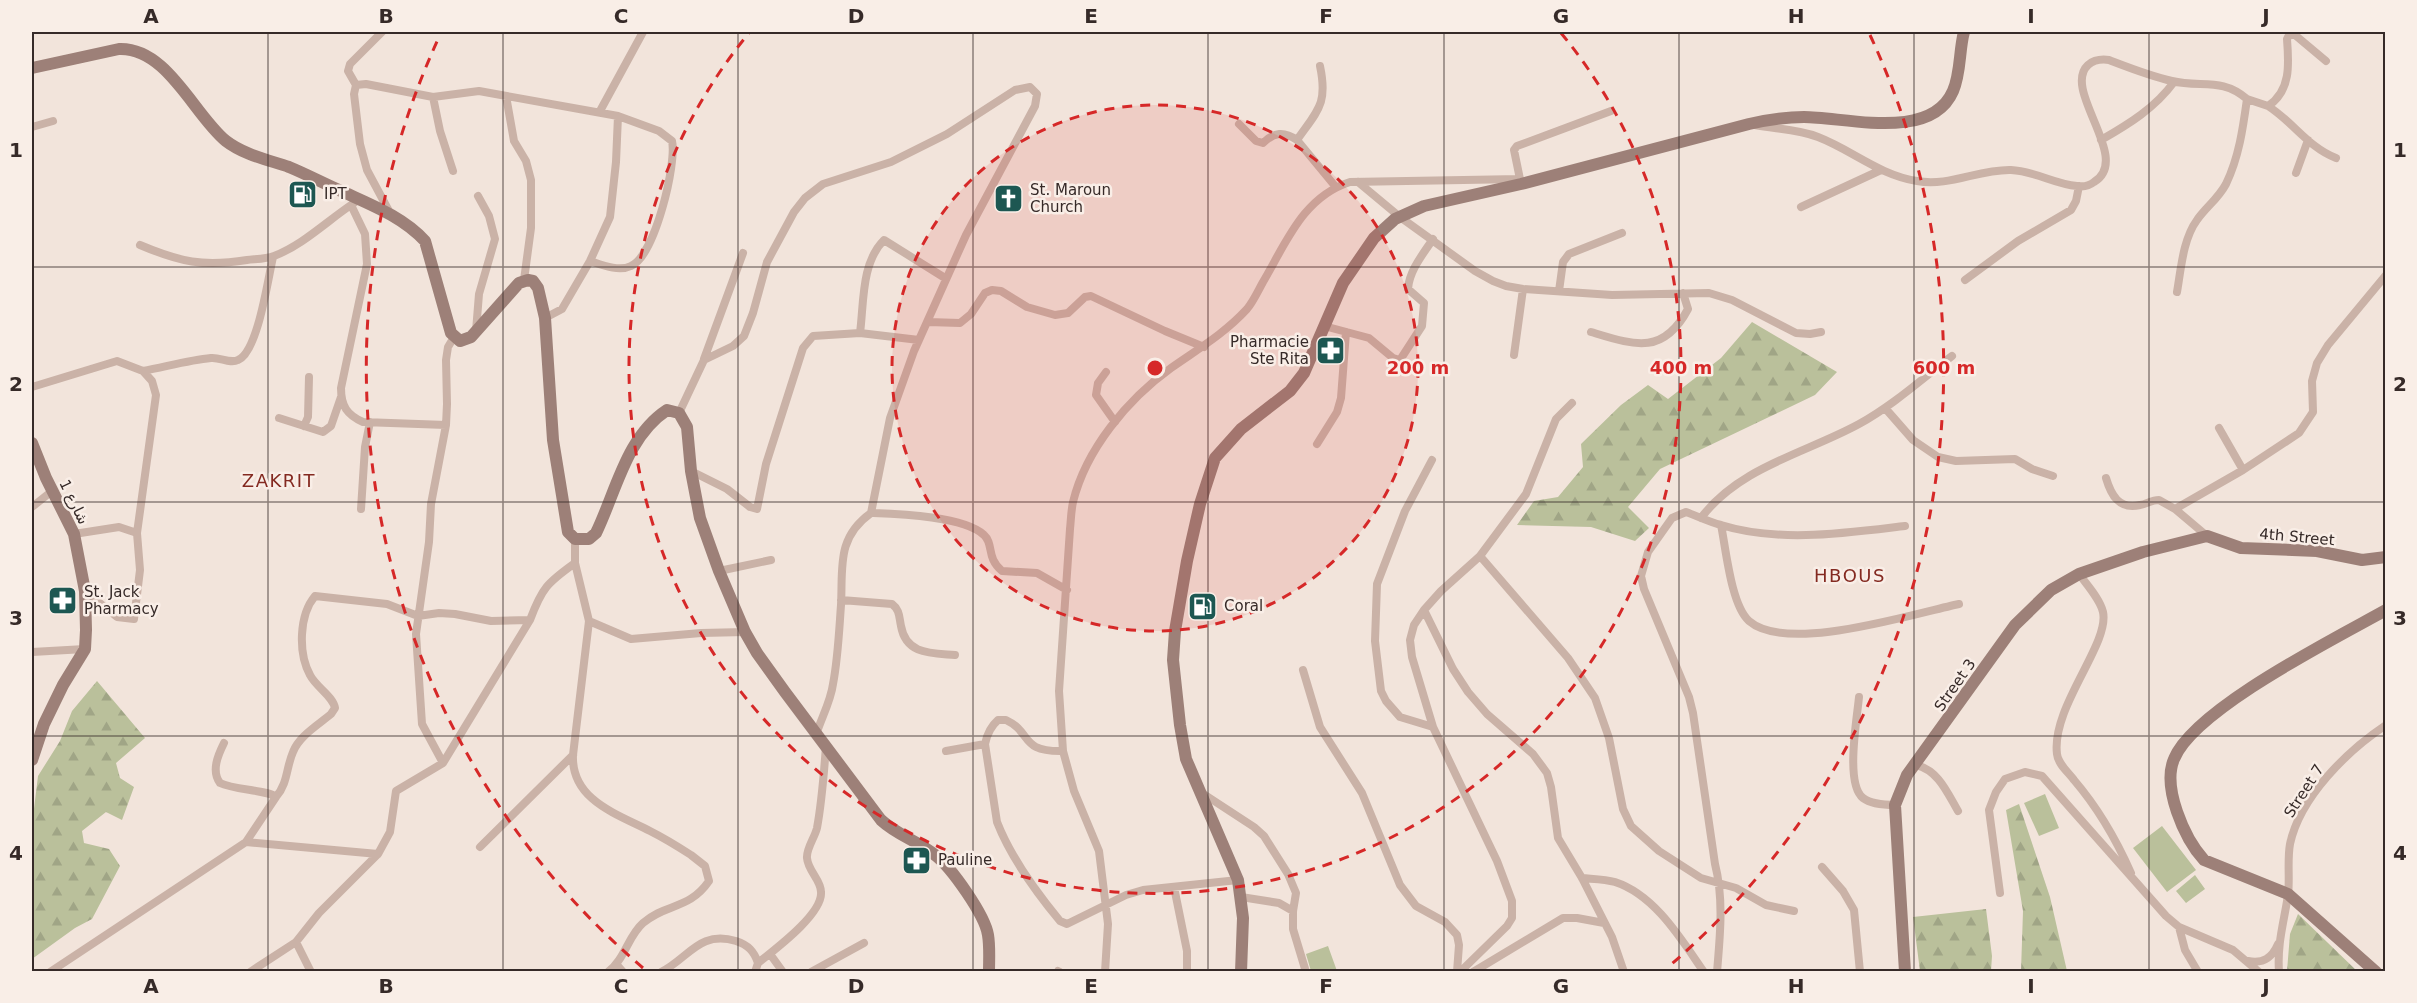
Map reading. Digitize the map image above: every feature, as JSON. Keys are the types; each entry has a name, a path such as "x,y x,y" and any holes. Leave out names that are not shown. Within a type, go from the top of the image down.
{"street":[{"path":"382,32 350,64 348,71 356,85 354,94 362,153 367,170 392,215"},
{"path":"600,111 643,32"},
{"path":"1241,972 1243,918 1238,880 1186,759 1177,706 1173,660 1175,631 1200,504 1215,458 1242,429 1290,391 1304,373 1337,293 1361,253 1387,225 1424,206 1749,124 1783,117 1880,124 1908,122 1932,113 1947,101 1954,90 1964,32"},
{"path":"2268,106 2279,98 2284,89 2288,73 2287,39 2289,35 2298,37 2326,60"},
{"path":"32,68 119,49 135,50 167,71 203,116 232,145 292,168 356,203 392,215 425,241 454,337 460,341 465,340 476,331 519,283 524,280 533,281 538,288 545,318 553,440 568,532 574,539 575,563 589,621 573,767 577,780 592,800 691,855 705,866 709,875 709,880 696,896 643,923 636,930 623,956 608,972"},
{"path":"1749,124 1816,136 1881,170 1918,182 1940,183 1986,172 2010,170 2031,172 2079,186 2090,185 2104,174 2105,156 2082,84 2084,70 2087,66 2102,59 2174,82 2225,85 2233,88 2247,99 2268,106 2289,121 2318,150 2336,158"},
{"path":"1297,140 1318,110 1324,93 1320,66"},
{"path":"2101,140 2143,114 2174,82"},
{"path":"356,85 366,84 433,97 479,92 506,96 600,111 659,131 672,141 674,149 666,195 651,242 639,261 632,266 623,268 590,261"},
{"path":"704,360 733,346 744,336 767,262 794,212 805,198 823,184 891,162 947,134 1015,90 1030,87 1037,94 1035,106 945,278 900,386 890,418 871,513 852,530 840,570 841,600 833,688 817,732"},
{"path":"506,96 514,141 526,162 531,180 531,228 524,280"},
{"path":"433,97 440,131 453,171"},
{"path":"2177,292 2190,232 2227,182 2243,133 2247,99"},
{"path":"1520,182 1514,150 1517,146 1611,111"},
{"path":"545,318 562,309 590,261 610,217 618,116"},
{"path":"32,127 53,121"},
{"path":"1239,124 1256,141 1263,142 1271,135 1287,133 1297,140 1335,186"},
{"path":"2296,173 2308,140"},
{"path":"1801,207 1881,170"},
{"path":"1105,972 1108,924 1099,851 1074,791 1063,752 1059,691 1072,503 1082,474 1115,422 1138,397 1170,369 1228,329 1249,307 1296,223 1311,205 1335,186 1350,182 1520,182"},
{"path":"1358,182 1400,217 1493,281 1523,289 1612,295 1683,293 1721,295 1796,333 1821,332"},
{"path":"1965,280 2018,241 2071,210 2076,201 2079,186"},
{"path":"476,331 479,294 495,239 489,216 478,196"},
{"path":"140,244 168,256 201,264 220,264 273,257 356,203"},
{"path":"279,418 323,432 331,426 341,397 367,264 365,234 356,203"},
{"path":"1559,291 1563,262 1569,254 1622,233"},
{"path":"1324,326 1369,338 1393,358 1400,360 1422,326 1424,303 1408,289 1408,285 1412,273 1433,239"},
{"path":"860,333 865,278 878,247 884,240 945,278"},
{"path":"679,413 704,360 743,253"},
{"path":"143,371 211,358 235,362 241,359 260,322 273,257"},
{"path":"2175,509 2243,470 2299,433 2313,412 2312,381 2317,363 2328,345 2384,278"},
{"path":"1514,355 1523,289"},
{"path":"928,322 960,323 971,314 985,293 992,290 1001,291 1027,307 1063,315 1085,297 1091,296 1204,347"},
{"path":"1591,332 1629,342 1659,341 1679,326 1688,309 1683,293"},
{"path":"1317,444 1337,412 1341,398 1346,332"},
{"path":"691,471 727,489 750,507 758,509 766,464 803,348 813,336 860,333 919,340"},
{"path":"443,763 422,724 417,660 418,616 429,542 431,504 446,425 447,347 454,337"},
{"path":"1701,518 1725,491 1805,448 1844,432 1885,408 1952,356"},
{"path":"32,387 117,361 143,371 152,381 156,395 137,533 140,570 139,594 134,619 117,617 85,591"},
{"path":"1106,372 1098,383 1096,395 1115,422"},
{"path":"304,426 308,417 309,376"},
{"path":"341,397 346,412 352,417 370,422 446,425"},
{"path":"1458,971 1507,926 1512,918 1513,907 1497,861 1433,727 1412,657 1410,640 1414,625 1424,610 1480,556 1526,494 1556,419 1572,403"},
{"path":"1885,408 1913,440 1938,456 1956,461 2015,459 2032,469 2053,476"},
{"path":"574,539 589,539 596,533 625,463 639,439 667,410 679,413 687,427 691,471 700,518 745,632 757,653 881,820 890,828 934,854 954,874 988,933 989,972"},
{"path":"361,508 365,447 370,422"},
{"path":"2219,428 2243,470"},
{"name":"شارع 1","path":"32,443 74,534 85,591 85,649"},
{"path":"1432,460 1405,511 1377,584 1375,641 1381,692 1386,701 1400,717 1433,727"},
{"path":"2106,478 2110,493 2121,503 2129,506 2159,500 2175,509 2207,536"},
{"path":"32,507 52,490"},
{"path":"1717,972 1720,883 1715,864 1693,713 1689,697 1644,589 1641,576 1648,552 1672,518 1686,512 1721,525 1749,531 1800,535 1833,535 1905,526"},
{"path":"871,513 918,515 974,529 988,540 992,561 1002,571 1044,575 1067,590"},
{"path":"1721,525 1740,608 1749,621 1772,632 1819,634 1959,604"},
{"path":"74,534 119,527 137,533"},
{"name":"4th Street","path":"2207,536 2241,548 2317,551 2362,560 2385,557"},
{"name":"Street 3","path":"1905,972 1895,805 1903,782 2015,625 2051,590 2079,574 2143,552 2207,536"},
{"path":"1480,556 1568,658 1595,698 1609,738 1623,809 1631,826 1659,851 1707,881 1736,888 1766,905 1794,911"},
{"path":"719,571 771,560"},
{"path":"250,972 296,942 319,913 378,854 390,832 396,791 443,763 530,620 540,593 557,576 575,563"},
{"path":"2079,574 2101,606 2103,622 2097,642 2065,706 2057,754 2062,766 2096,808 2115,838 2134,879"},
{"path":"50,972 246,842 284,788 292,753 297,744 335,708 333,702 310,675 305,663 302,642 308,605 315,596 367,600 400,608 418,616 439,613 491,621 530,620"},
{"path":"841,600 892,604 897,609 908,644 922,651 955,655"},
{"path":"1424,610 1453,669 1468,692 1487,714 1533,754 1547,773 1558,838 1582,878 1617,949 1624,972"},
{"path":"2376,972 2288,894 2242,874 2217,867 2198,853 2172,795 2170,779 2172,763 2189,736 2218,710 2254,686 2385,610"},
{"path":"589,621 631,639 745,632"},
{"path":"32,652 85,649"},
{"path":"32,760 53,704 85,649"},
{"path":"1303,670 1320,727 1362,793 1400,885 1416,906 1445,922 1456,934 1458,971"},
{"path":"1859,697 1853,772 1857,792 1869,801 1895,805"},
{"path":"1063,752 1048,752 1033,747 1006,720 998,720 986,736 985,744 1000,831 1027,877 1060,921 1067,924 1135,892 1238,880"},
{"name":"Street 7","path":"2279,972 2280,940 2288,894 2290,844 2304,809 2330,773 2385,725"},
{"path":"224,743 216,759 217,777 220,783 276,797"},
{"path":"946,751 985,744"},
{"path":"661,972 693,948 713,938 742,943 752,950 757,967 801,926 821,898 820,887 810,869 807,857 816,833 822,801 826,745"},
{"path":"480,847 573,755"},
{"path":"1916,765 1928,768 1941,782 1958,811"},
{"path":"2000,893 1989,810 1995,792 2005,779 2025,772 2042,776 2166,916 2179,927 2233,950 2259,972"},
{"path":"1199,791 1243,818 1264,836 1288,874 1296,893 1293,929 1306,972"},
{"path":"246,842 378,854"},
{"path":"1822,867 1843,891 1854,910 1860,972"},
{"path":"1582,878 1614,882 1628,888 1648,902 1704,972"},
{"path":"1174,887 1187,951 1187,972"},
{"path":"1241,897 1279,903 1293,911"},
{"path":"1473,972 1563,918 1604,923"},
{"path":"2179,927 2185,950 2198,972"},
{"path":"2247,961 2260,962 2269,957 2280,940"},
{"path":"296,942 311,972"},
{"path":"811,972 864,943"},
{"path":"770,954 783,972"},
{"path":"616,964 623,972"}],"green space":[{"path":"1752,322 1837,372 1815,395 1660,469 1628,507 1649,528 1635,541 1591,527 1517,525 1534,501 1558,497 1583,467 1581,444 1621,405 1648,385 1668,399 1721,358"},
{"path":"97,681 145,738 116,763 120,778 134,787 122,820 106,812 82,831 84,843 109,849 120,866 92,919 75,928 32,959 32,825 38,776 60,741 72,711"},
{"path":"2045,794 2059,828 2039,836 2024,803"},
{"path":"2019,804 2050,897 2067,971 2021,971 2023,911 2006,810"},
{"path":"2162,826 2196,870 2167,892 2133,848"},
{"path":"2195,875 2205,889 2186,903 2176,891"},
{"path":"1986,909 1992,956 1991,971 1920,971 1913,917"},
{"path":"2298,914 2357,971 2287,971 2290,934"},
{"path":"1328,946 1337,971 1311,971 1306,954"}],"place":[{"name":"IPT","path":"303,194"},
{"name":"St. Maroun Church","path":"1009,199"},
{"name":"Pharmacie Ste Rita","path":"1330,351"},
{"name":"St. Jack Pharmacy","path":"63,601"},
{"name":"Coral","path":"1203,606"},
{"name":"Pauline","path":"917,860"}],"district":[{"name":"ZAKRIT","path":"279,481"},
{"name":"HBOUS","path":"1850,576"}]}
